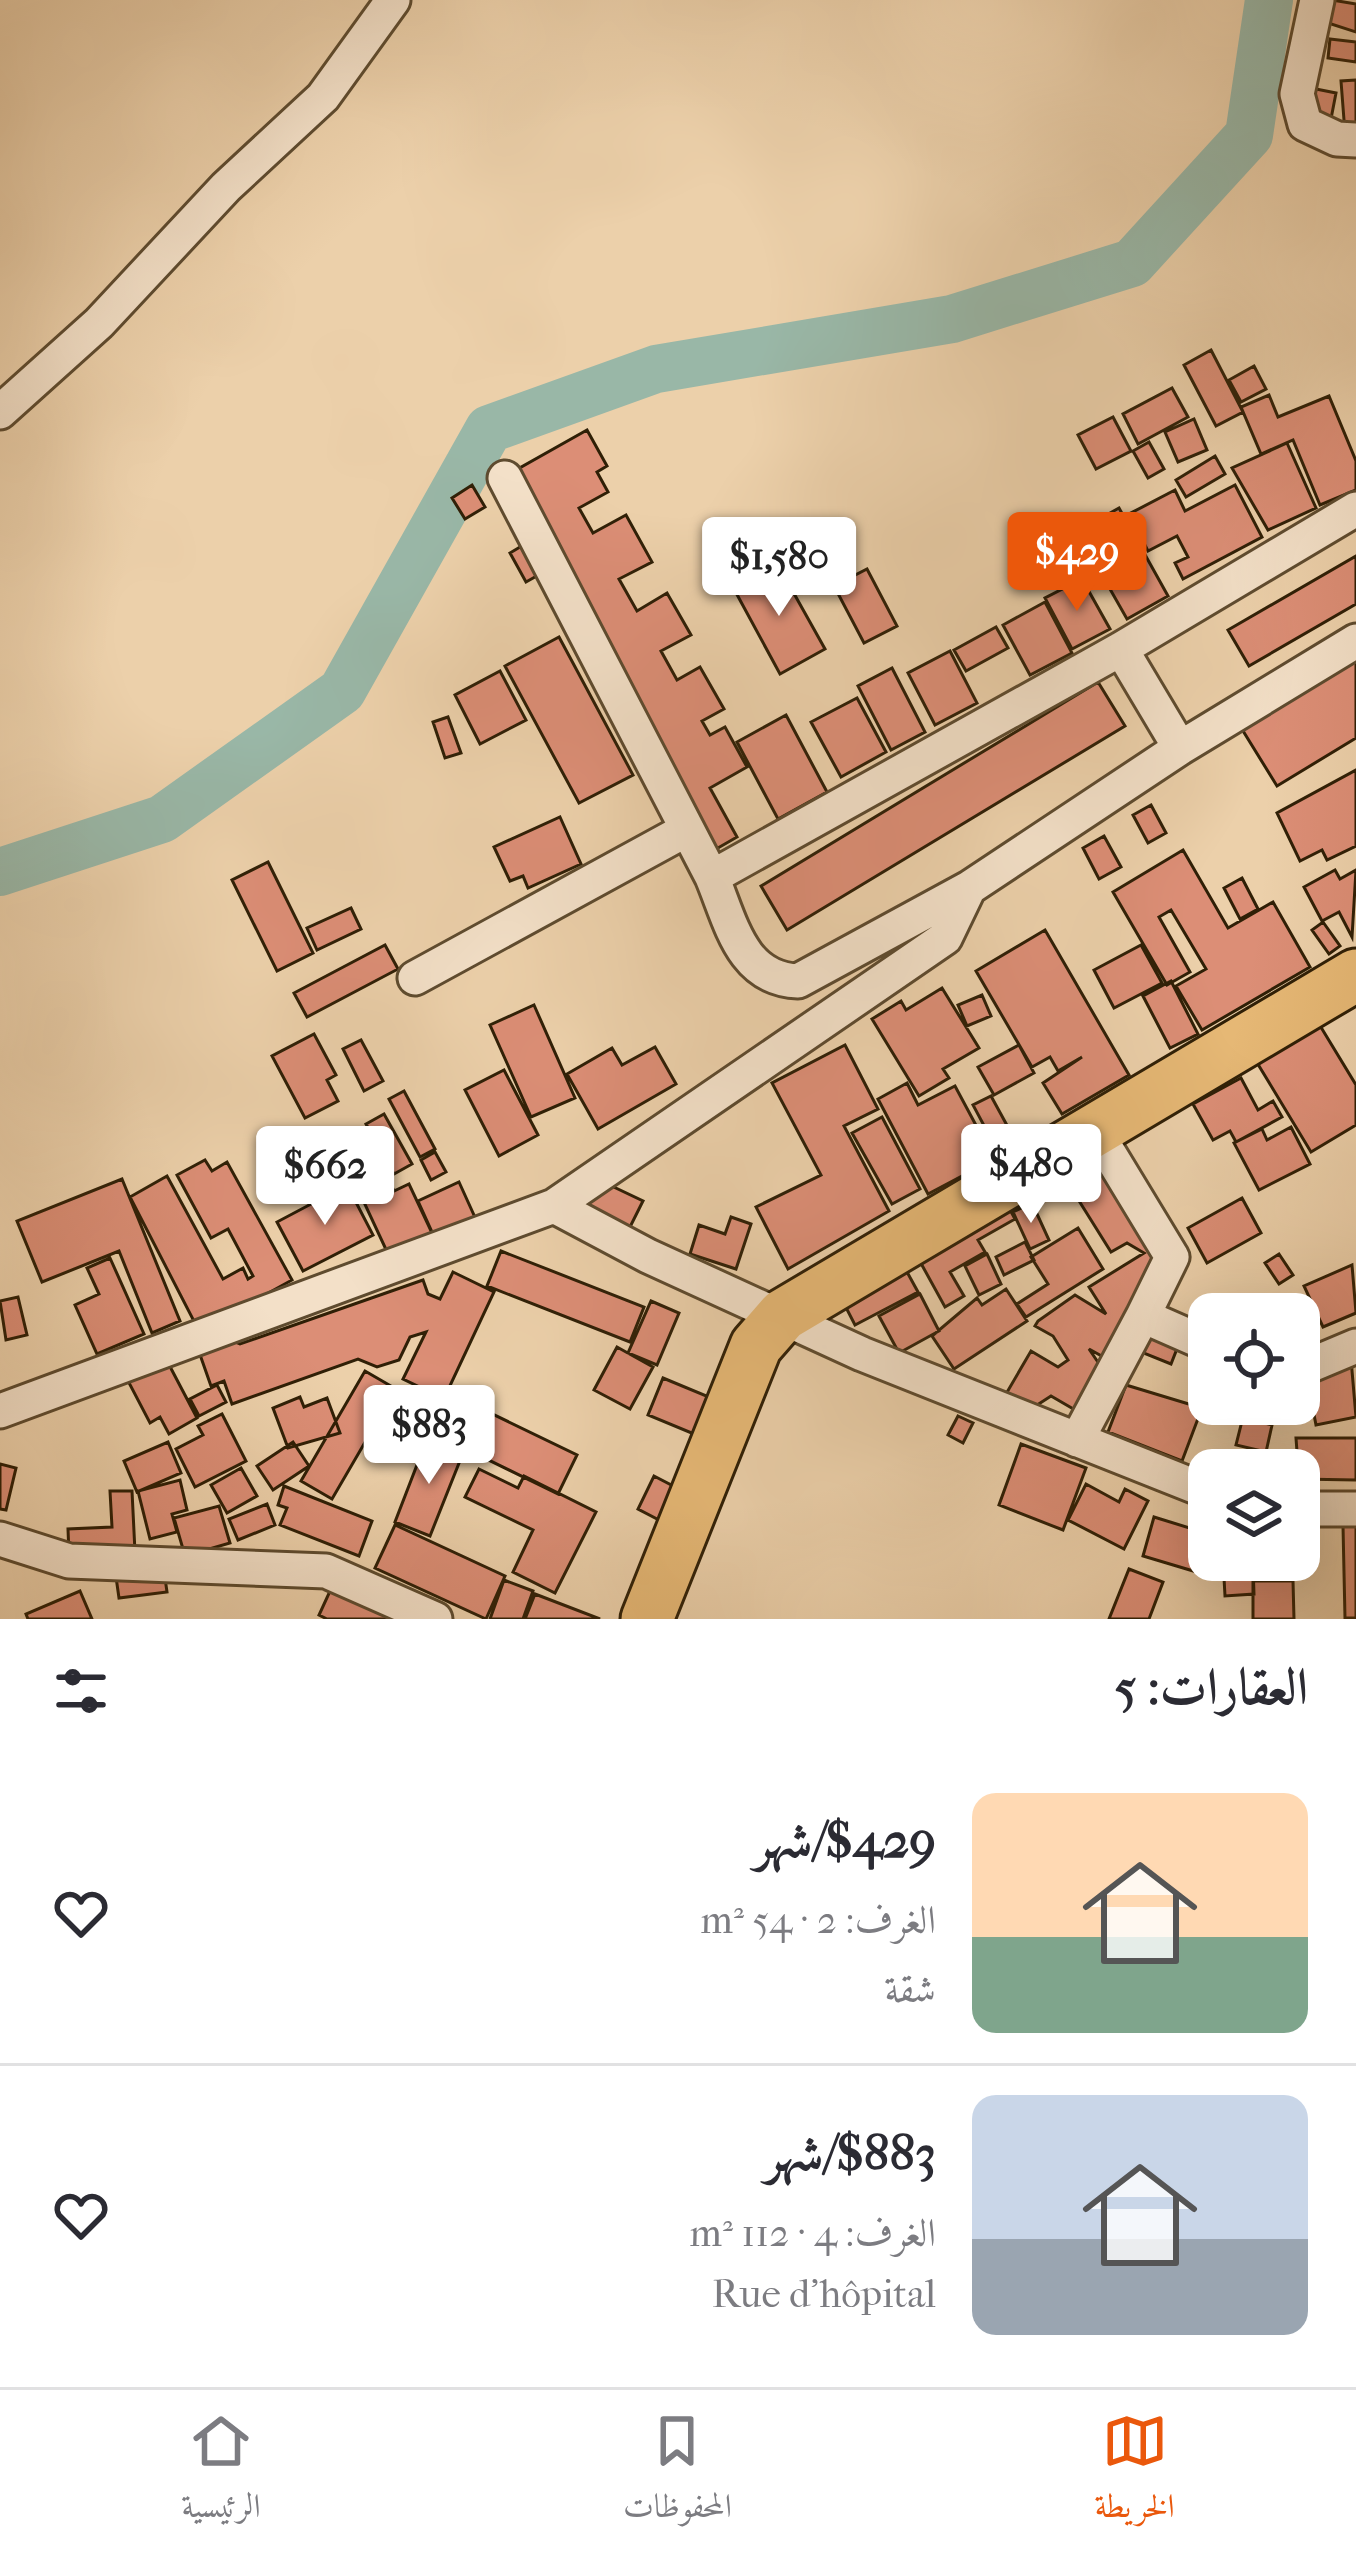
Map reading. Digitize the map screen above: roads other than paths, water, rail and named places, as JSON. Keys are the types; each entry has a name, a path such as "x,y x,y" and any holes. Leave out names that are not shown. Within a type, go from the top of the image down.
{"main road":[{"path":"647,1619 756,1346 783,1315 1356,975"}],"street":[{"path":"0,412 99,323 226,187 323,98 393,0"},
{"path":"1317,0 1297,94 1305,124 1337,139 1356,140"},
{"path":"505,478 712,877 747,958 761,974 797,981 969,888 1180,748 1356,641"},
{"path":"712,877 1121,649 1356,509"},
{"path":"1121,649 1180,748"},
{"path":"415,978 686,830"},
{"path":"0,1411 554,1206 945,938 969,888"},
{"path":"1077,1440 1172,1257 1095,1130"},
{"path":"554,1206 648,1256 862,1354 1188,1484"},
{"path":"1143,1316 1188,1336"},
{"path":"1320,1361 1356,1346"},
{"path":"1320,1509 1356,1510"},
{"path":"0,1539 69,1561 326,1571 435,1619"}],"waterway":[{"path":"0,872 162,819 342,691 489,429 656,369 952,319 1132,263 1249,135 1269,0"}]}
